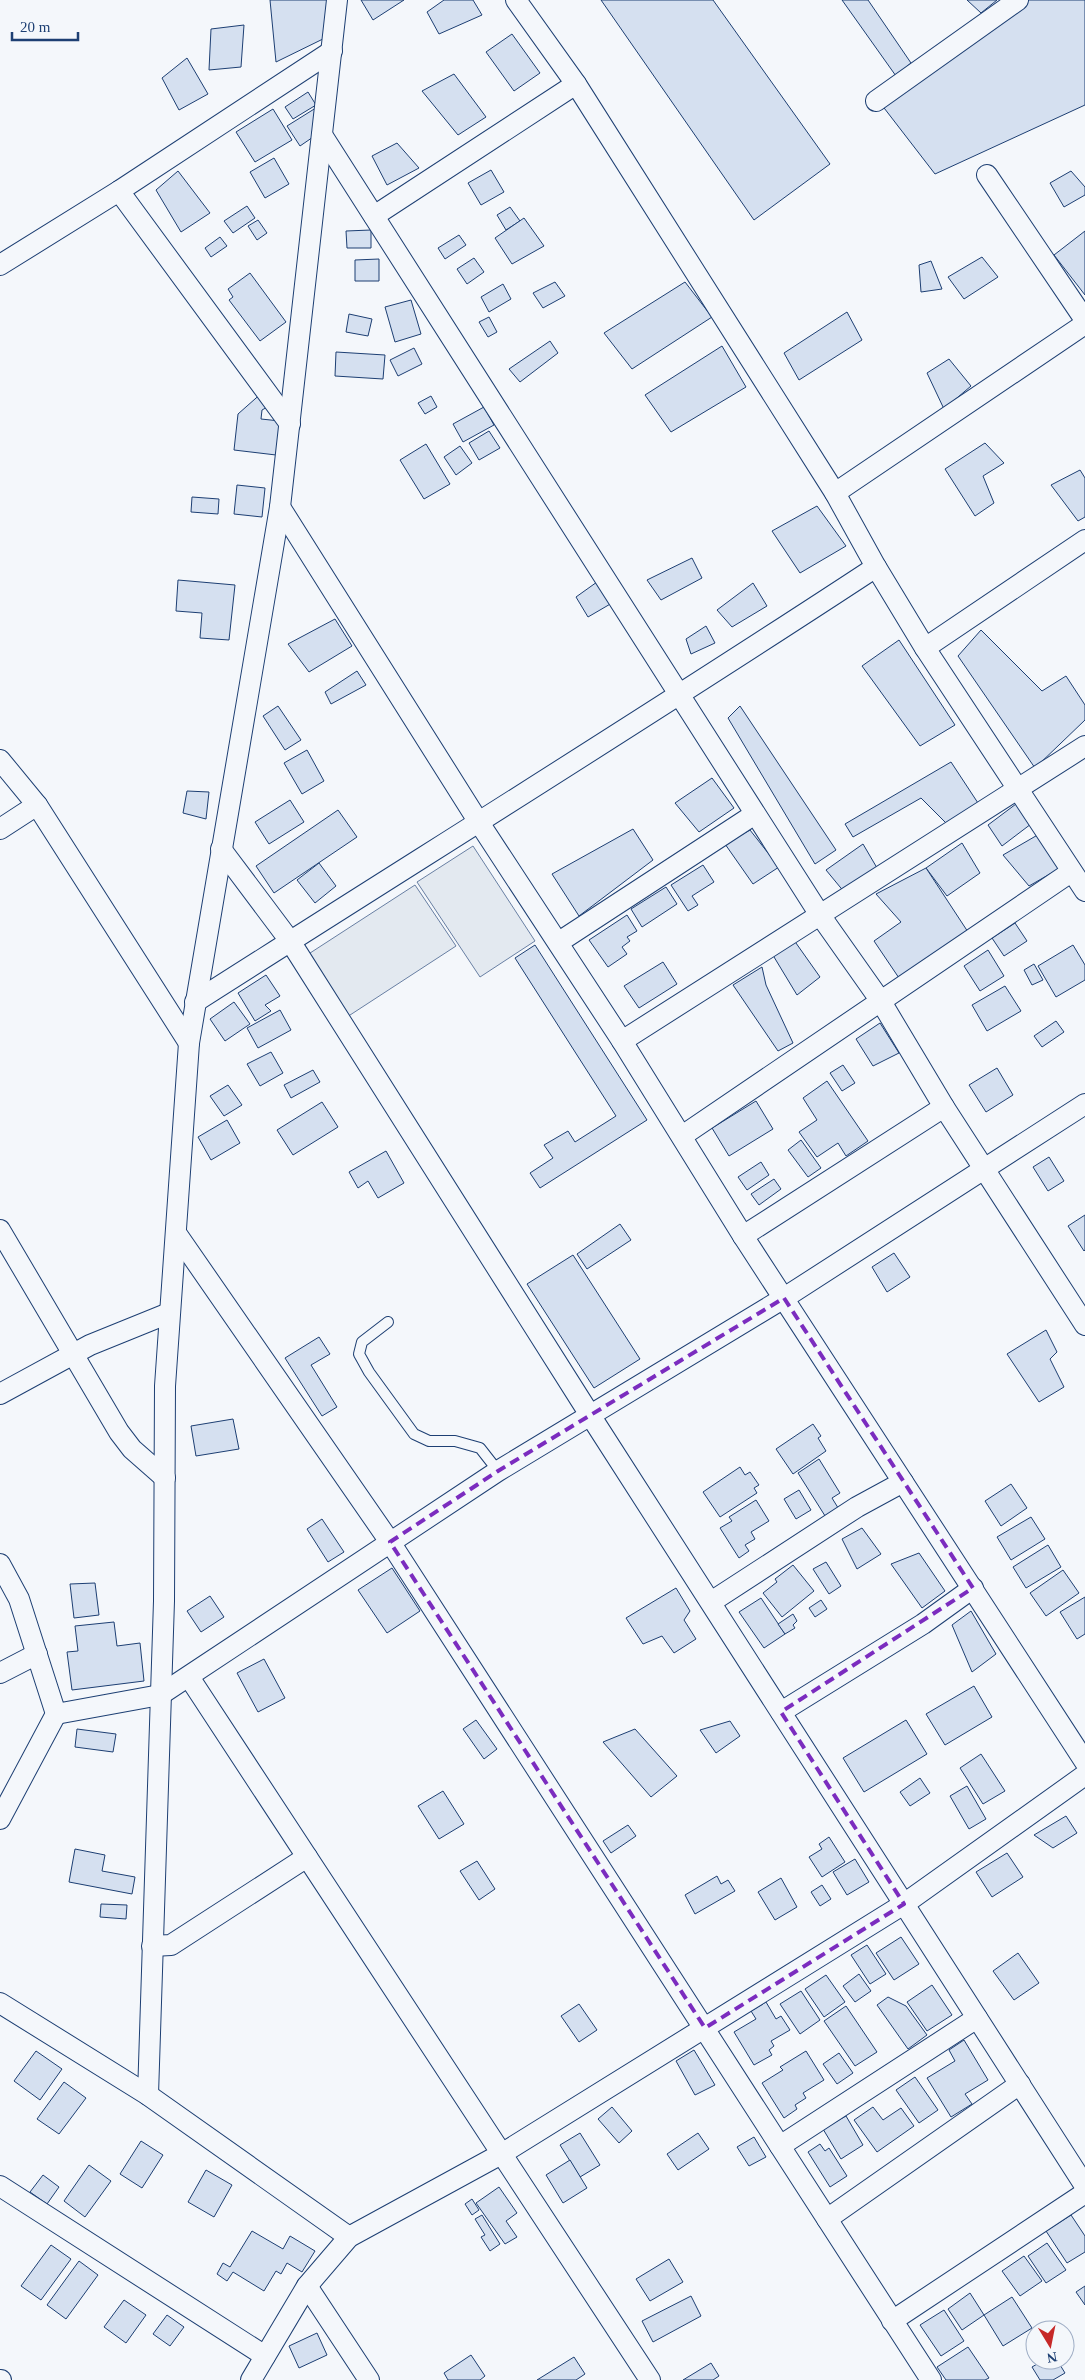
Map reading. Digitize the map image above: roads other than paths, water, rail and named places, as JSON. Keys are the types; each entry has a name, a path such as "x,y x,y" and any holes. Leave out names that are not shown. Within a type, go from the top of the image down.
{"street":[{"path":"148,2095 164,1601 165,1386 168,1313 176,1233 189,1043 280,507 337,0"},
{"path":"876,101 1018,0"},
{"path":"525,3 835,493 876,567 926,648 1085,891"},
{"path":"0,265 119,191 332,51"},
{"path":"374,216 576,84"},
{"path":"322,135 820,915 880,1000 983,1169 1085,1325"},
{"path":"835,493 1085,322 987,175"},
{"path":"119,191 290,424"},
{"path":"280,507 478,821 559,942 622,1041 743,1236 1085,1762"},
{"path":"926,648 1085,540"},
{"path":"196,1002 478,821 680,696 876,567"},
{"path":"622,1041 1085,746"},
{"path":"0,760 37,805 189,1043"},
{"path":"0,829 37,805"},
{"path":"559,942 755,814"},
{"path":"221,849 290,941 590,1415 1085,2186"},
{"path":"682,1136 1071,872"},
{"path":"56,1714 160,1695 498,1471 784,1298 1085,1104"},
{"path":"743,1236 944,1107"},
{"path":"0,1230 119,1432 132,1449 165,1478"},
{"path":"176,1233 390,1542 931,2380"},
{"path":"0,1394 74,1354 138,1324 168,1313"},
{"path":"711,1602 849,1512 903,1482"},
{"path":"0,1564 19,1599 56,1714 0,1819"},
{"path":"781,1712 923,1624 973,1588"},
{"path":"0,1673 37,1654"},
{"path":"189,1676 650,2380"},
{"path":"251,2380 307,2286 349,2237 503,2153 904,1904 1085,1774"},
{"path":"152,1946 171,1945 307,1857"},
{"path":"0,2004 148,2095 349,2237"},
{"path":"780,2146 977,2018"},
{"path":"827,2219 1020,2084"},
{"path":"0,2186 265,2356"},
{"path":"892,2321 1085,2193"},
{"path":"307,2286 369,2380"}],"lane":[{"path":"388,1322 362,1342 359,1354 369,1372 414,1434 429,1441 455,1440 480,1448 498,1471"}]}
